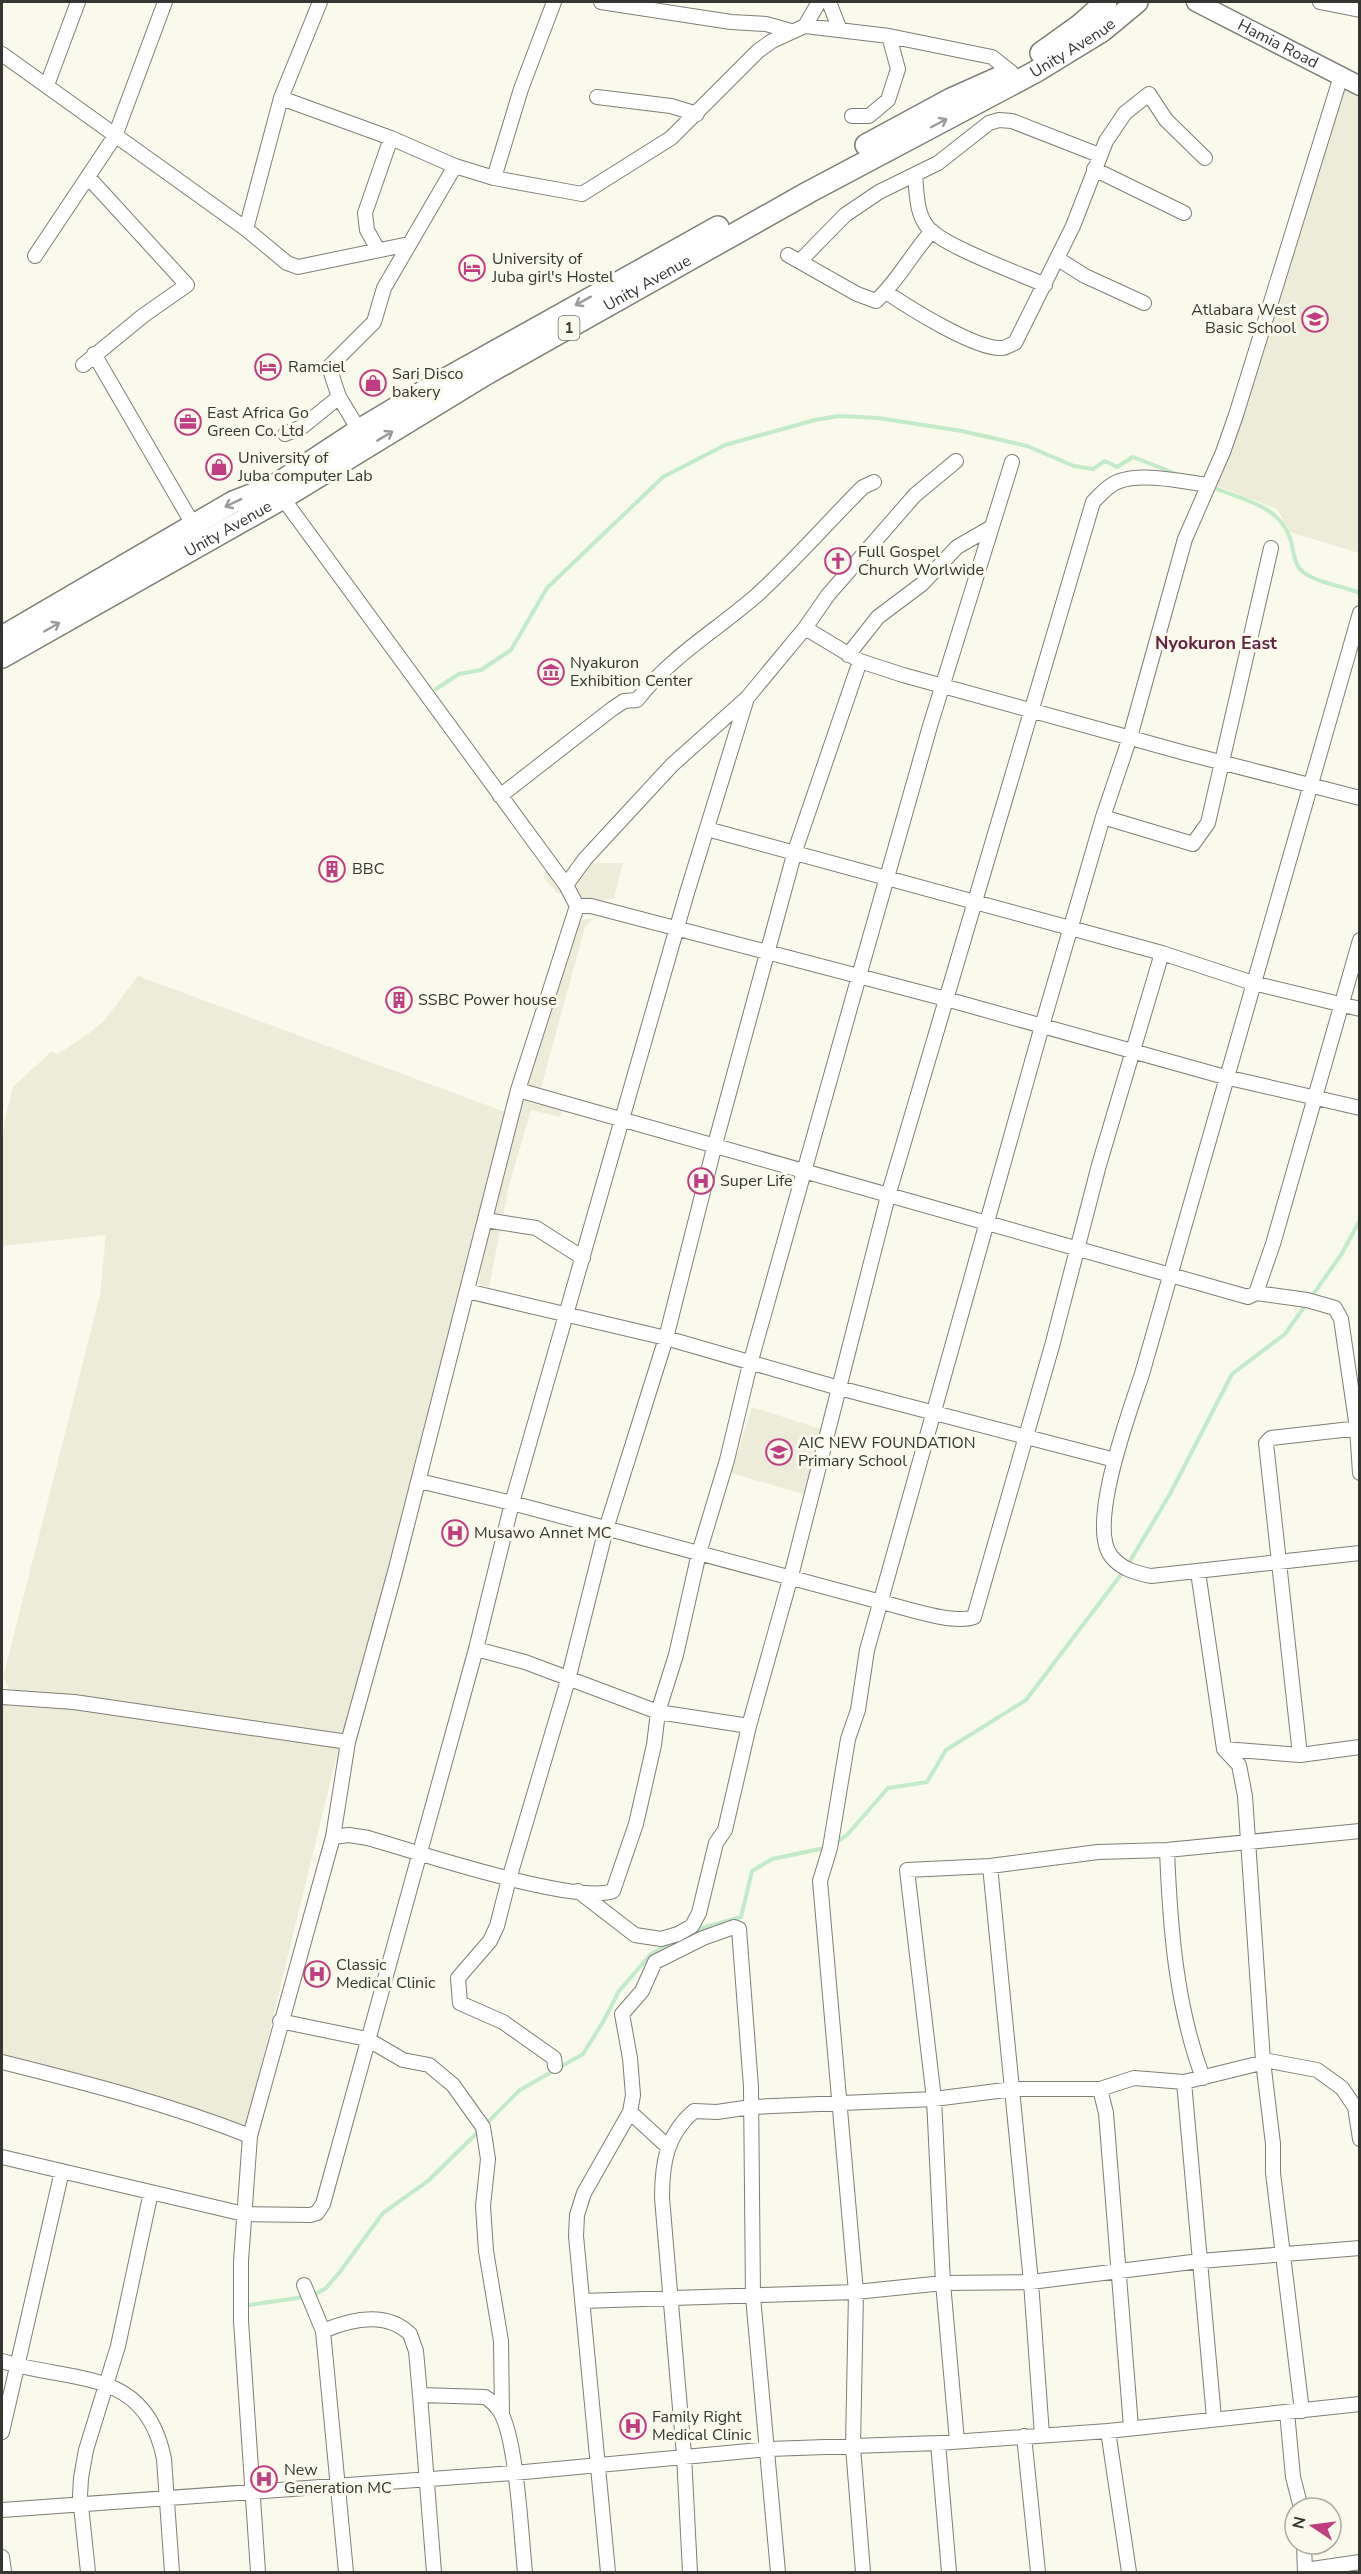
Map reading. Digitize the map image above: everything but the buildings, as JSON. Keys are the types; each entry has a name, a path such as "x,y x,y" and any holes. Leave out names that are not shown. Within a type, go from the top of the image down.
{"main road":[{"name":"Unity Avenue","path":"2,657 279,492 486,374 656,270 951,99 1011,72 1080,26 1106,2"},
{"name":"Unity Avenue","path":"2,637 233,502 279,492 359,430 656,270 1035,72 1102,31 1137,2"},
{"name":"Hamia Road","path":"1196,2 1359,86"}],"street":[{"path":"47,85 78,2"},
{"path":"35,256 116,136 165,2"},
{"path":"246,229 281,98 321,2"},
{"path":"495,178 521,89 554,2"},
{"path":"601,2 731,22 766,24 791,31"},
{"path":"805,26 819,2"},
{"path":"829,2 840,30"},
{"path":"1320,2 1359,10"},
{"path":"281,98 391,138 454,166 495,178 575,194 587,193 671,138 698,114 758,51 791,31 805,26 889,36 992,57 1011,72"},
{"path":"852,116 869,116 888,100 898,69 889,36"},
{"path":"2,54 246,229 287,263 298,267 409,244"},
{"path":"863,2572 853,2447 856,2292 820,1881 830,1848 848,1738 858,1710 867,1650 1042,1026 1103,817 1130,737 1185,539 1223,452 1341,76"},
{"path":"886,292 920,315 979,342 1001,348 1017,342 1058,259 1099,155 1125,114 1149,94 1166,120 1205,158"},
{"path":"597,97 671,106 698,114"},
{"path":"932,231 886,292 876,301 868,300 794,258 845,215 879,192 938,163 989,123 999,120 1012,121 1099,155"},
{"path":"378,250 367,230 365,213 391,138"},
{"path":"359,430 339,397 329,367 374,322 384,288 454,166"},
{"path":"1094,169 1184,213"},
{"path":"915,176 918,208 926,226 940,239 1045,285"},
{"path":"82,365 187,285 89,178"},
{"path":"1058,259 1108,288 1144,303"},
{"path":"94,354 194,526"},
{"path":"285,434 302,427 339,397"},
{"path":"566,885 585,859 672,765 747,698 805,628 828,595 915,495 956,461"},
{"path":"333,1838 349,1835 368,1838 509,1879 578,1891 606,1894 613,1891 617,1884 636,1824 654,1745 658,1712 676,1655 699,1553 728,1461 750,1364 942,686 1012,462"},
{"path":"578,1891 635,1935 661,1939 678,1934 692,1926 699,1913 716,1843 726,1830 749,1726 791,1576 888,1196 1093,502 1107,487 1123,479 1210,480"},
{"path":"500,796 612,709 624,701 637,700 649,685 685,651 778,575 863,487 874,482"},
{"path":"258,2572 241,2321 244,2214 250,2136 280,2021 333,1838 348,1742 418,1481 518,1090 577,906 566,885 279,492"},
{"path":"555,2066 554,2058 519,2032 484,2012 460,2003 457,1993 458,1978 490,1941 497,1926 568,1680 606,1530 666,1338 714,1148 795,851 854,658 878,617 922,584 957,547 990,528"},
{"path":"1103,817 1193,844 1198,841 1208,823 1271,548"},
{"path":"1359,613 1115,1460 1102,1536 1109,1554 1125,1569 1151,1576 1359,1553"},
{"path":"805,628 854,658 942,686 1359,798"},
{"path":"2,2157 244,2214 310,2215 316,2213 323,2204 476,1649 512,1503 677,928 747,698"},
{"path":"707,829 889,877 976,904 1162,954 1253,983 1359,1010"},
{"path":"577,906 591,906 767,951 1226,1077 1359,1107"},
{"path":"1256,1293 1359,940"},
{"path":"418,1481 512,1503 606,1530 791,1576 933,1615 968,1619 974,1617 1078,1250 1099,1165 1162,954"},
{"path":"518,1090 714,1148 804,1170 1234,1295 1248,1297 1256,1293 1307,1300 1335,1308 1341,1319 1358,1428 1359,1473"},
{"path":"485,1220 536,1228 583,1258"},
{"path":"467,1291 666,1338 750,1364 1115,1460"},
{"path":"1300,1755 1266,1443 1268,1439 1358,1428"},
{"path":"1198,1572 1224,1749 1239,1765 1249,1843 1263,2061 1273,2144 1273,2173 1281,2256 1302,2411"},
{"path":"476,1649 525,1662 658,1712 749,1726"},
{"path":"2,1697 74,1702 348,1742"},
{"path":"1224,1749 1300,1755 1359,1747"},
{"path":"957,2442 943,2283 934,2098 907,1870 990,1866 1098,1852 1167,1850 1359,1832"},
{"path":"1167,1850 1169,1923 1190,2041 1203,2078"},
{"path":"990,1866 1031,2282 1042,2435"},
{"path":"608,2572 596,2464 577,2215 584,2193 630,2112 633,2095 630,2058 622,2014 642,1991 655,1962 703,1938 734,1927 739,1929 751,2107 753,2297 769,2449 778,2572"},
{"path":"280,2021 367,2040 403,2060 429,2065 453,2085 483,2127 488,2159 483,2206 486,2251 501,2341 501,2414 514,2474 525,2572"},
{"path":"690,2572 684,2455 662,2198 662,2166 667,2146 694,2111 717,2112 751,2107 934,2098 1013,2089 1100,2089 1134,2078 1184,2082 1263,2061 1317,2070 1325,2074 1350,2097 1355,2107 1359,2139"},
{"path":"2,2062 146,2099 194,2114 250,2136"},
{"path":"1184,2082 1214,2418"},
{"path":"1100,2089 1106,2113 1116,2272 1131,2427"},
{"path":"630,2112 667,2146"},
{"path":"2,2432 62,2171"},
{"path":"88,2572 80,2505 81,2478 86,2450 108,2383 151,2192"},
{"path":"582,2301 753,2297 856,2292 943,2283 1031,2282 1200,2261 1281,2256 1359,2247"},
{"path":"304,2286 323,2331 346,2572"},
{"path":"323,2331 349,2321 388,2320 403,2327 411,2334 416,2351 434,2572"},
{"path":"2,2361 16,2366 108,2383 129,2396 144,2414 160,2441 172,2572"},
{"path":"420,2394 484,2397 493,2402 501,2414"},
{"path":"2,2510 338,2484 514,2474 684,2455 769,2449 938,2443 1108,2432 1131,2427 1359,2404"},
{"path":"1287,2412 1293,2477 1298,2496"},
{"path":"1108,2432 1129,2572"},
{"path":"1024,2436 1038,2572"},
{"path":"938,2443 949,2572"},
{"path":"2,2557 4,2572"},
{"path":"1308,2570 1359,2562"}],"shaded area":[{"name":"Atlabara West Basic School","path":"1346,83 1360,90 1359,553 1290,532 1277,509 1216,485"},
{"path":"554,858 567,876 592,863 623,863 614,898 600,901 557,893 543,877"},
{"path":"594,918 585,927 539,1095 522,1090 564,951 580,920"},
{"path":"138,976 508,1113 462,1294 344,1732 334,1739 10,1689 3,1678 100,1295 106,1235 2,1246 2,1144 5,1120 13,1087 51,1052 58,1054 104,1021"},
{"path":"523,1101 562,1110 560,1117 531,1110 509,1185 489,1287 480,1284 480,1258"},
{"name":"AIC NEW FOUNDATION Primary School","path":"752,1407 827,1431 807,1495 731,1473"},
{"path":"2,1700 339,1746 246,2128 2,2054"}],"waterway":[{"path":"436,689 459,674 481,670 511,650 547,588 663,477 725,445 815,420 838,416 878,418 962,431 1027,446 1074,466 1093,469 1105,461 1117,467 1133,457 1174,473"},
{"path":"1212,487 1258,505 1277,518 1285,527 1296,561 1303,572 1323,582 1360,593"},
{"path":"1127,1566 1170,1494 1232,1374 1285,1334 1341,1255 1360,1220"},
{"path":"834,1844 847,1835 888,1788 927,1782 946,1750 1026,1700 1123,1572"},
{"path":"695,1930 741,1917 752,1871 772,1859 825,1848"},
{"path":"485,2125 520,2090 583,2054 619,1991 651,1954 673,1942"},
{"path":"312,2296 326,2288 339,2273 383,2213 429,2180 480,2130"},
{"path":"249,2305 304,2297"}],"place":[{"name":"University of Juba girl's Hostel","path":"472,268"},
{"name":"Atlabara West Basic School","path":"1315,319"},
{"name":"Ramciel","path":"268,367"},
{"name":"Sari Disco bakery","path":"373,383"},
{"name":"East Africa Go Green Co. Ltd","path":"188,422"},
{"name":"University of Juba computer Lab","path":"219,467"},
{"name":"Full Gospel Church Worlwide","path":"838,561"},
{"name":"Nyakuron Exhibition Center","path":"551,672"},
{"name":"BBC","path":"332,869"},
{"name":"SSBC Power house","path":"399,1000"},
{"name":"Super Life","path":"701,1181"},
{"name":"AIC NEW FOUNDATION Primary School","path":"779,1452"},
{"name":"Musawo Annet MC","path":"455,1533"},
{"name":"Classic Medical Clinic","path":"317,1974"},
{"name":"Family Right Medical Clinic","path":"633,2426"},
{"name":"New Generation MC","path":"264,2479"}],"district":[{"name":"Nyokuron East","path":"1216,643"}]}
